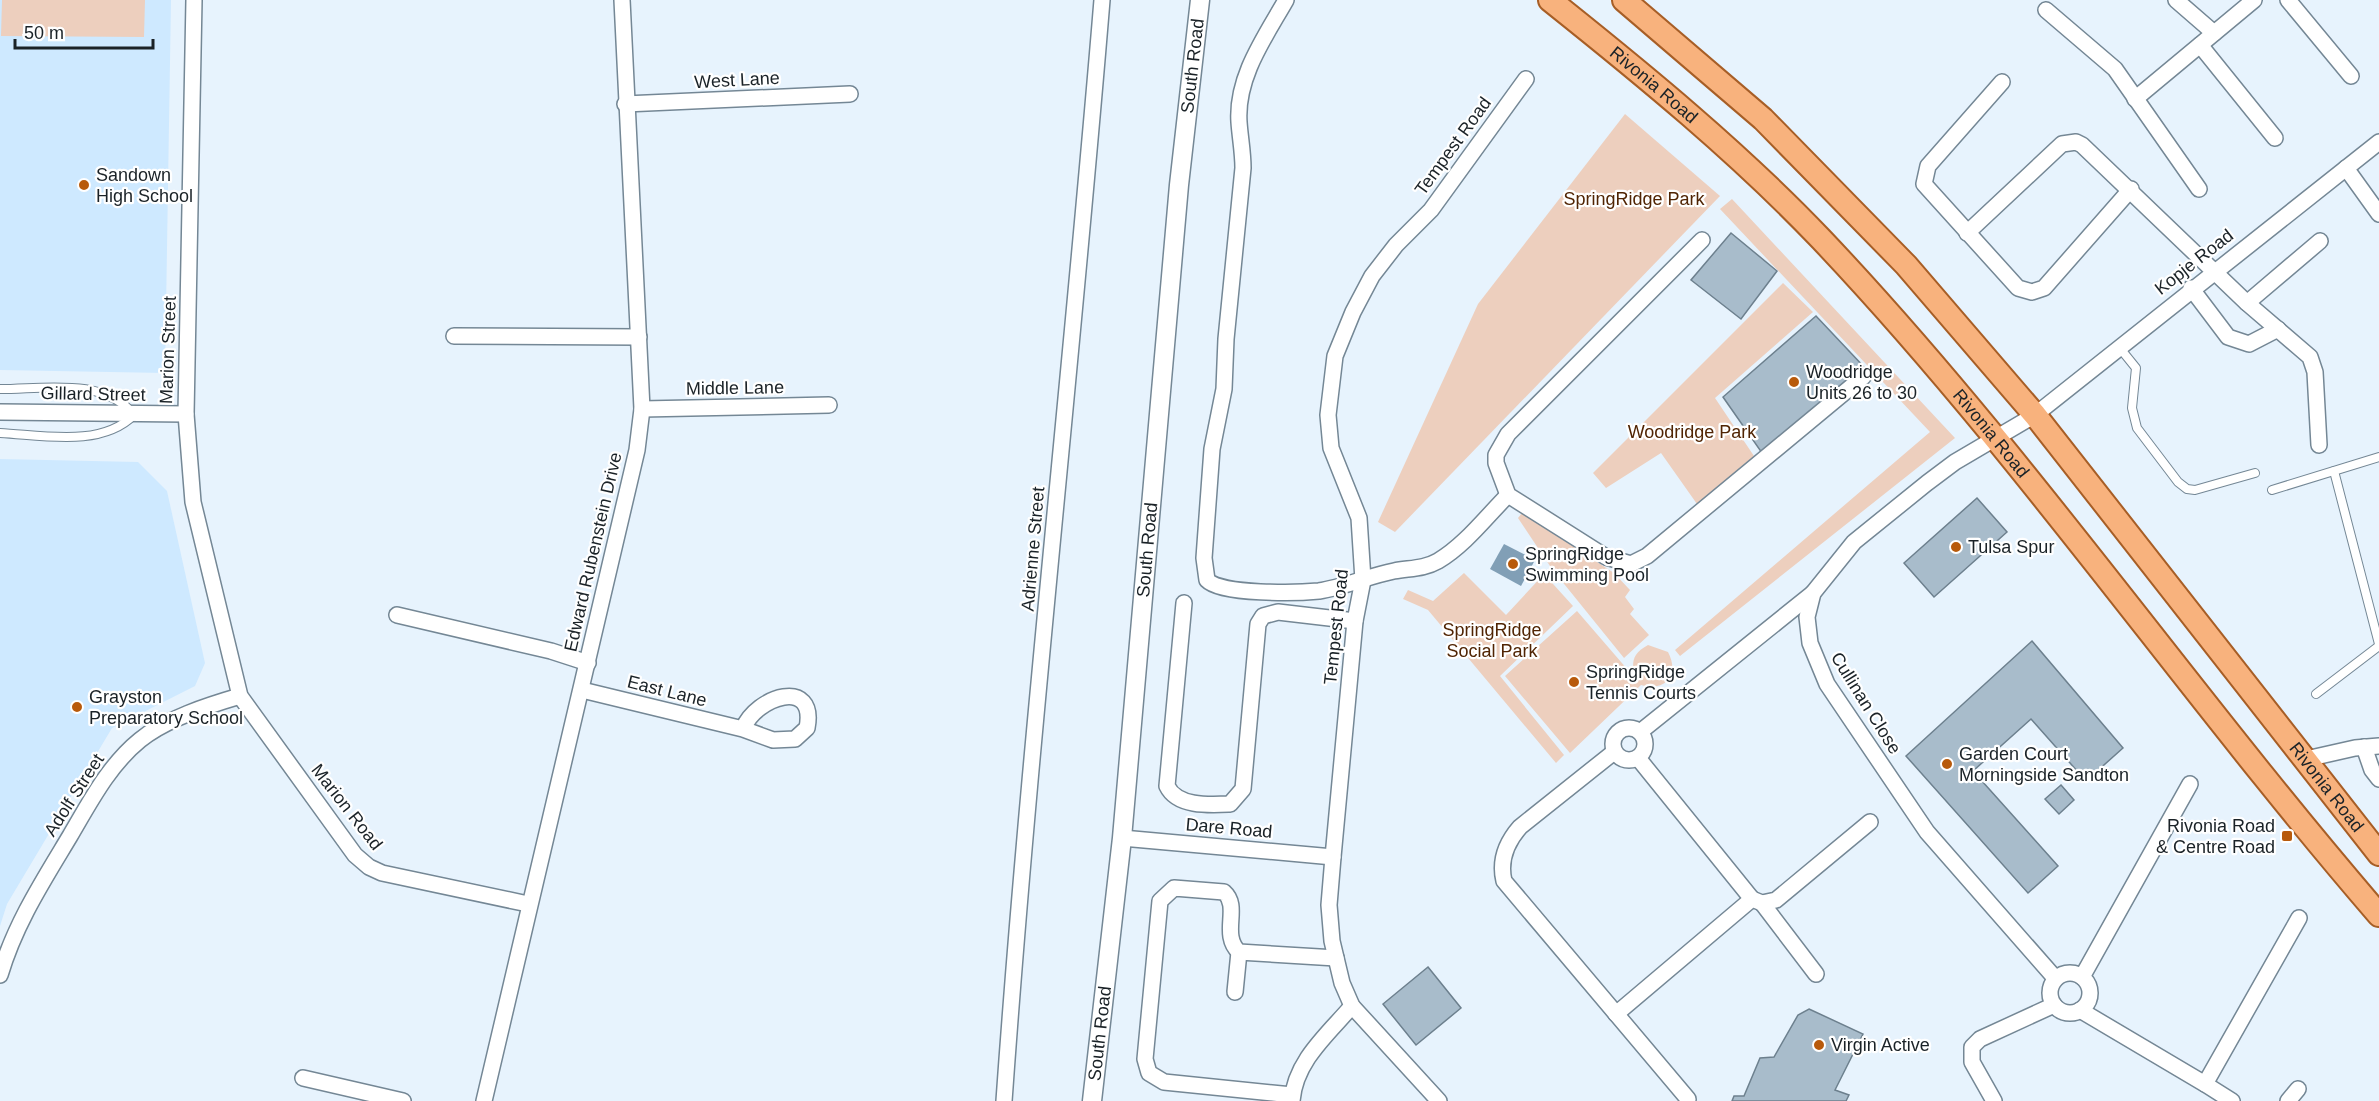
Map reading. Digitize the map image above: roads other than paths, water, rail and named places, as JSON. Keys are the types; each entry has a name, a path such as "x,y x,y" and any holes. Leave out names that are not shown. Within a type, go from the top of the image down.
{"main road":[{"name":"Rivonia Road","path":"1550,0 1729,149 1819,237 1899,324 1995,440 2303,827 2379,915"},
{"name":"Rivonia Road","path":"1624,0 1641,8 1763,119 1830,184 1906,265 2035,415 2379,854"}],"street":[{"name":"Marion Street","path":"194,0 186,414 193,502 240,696"},
{"name":"Edward Rubenstein Drive","path":"484,1101 528,904 582,690 637,450 642,409 622,0"},
{"name":"Adrienne Street","path":"1004,1101 1014,956 1072,352 1102,0"},
{"name":"South Road","path":"1092,1101 1122,838 1179,186 1200,0"},
{"path":"1286,0 1251,64 1241,91 1239,122 1243,144 1243,168 1240,212 1226,339 1224,389 1212,449 1204,573 1210,584 1216,586 1295,592 1321,590 1394,571 1421,568 1448,554 1508,495"},
{"path":"2176,0 2214,33"},
{"path":"2135,99 2254,0"},
{"path":"2288,0 2351,76"},
{"path":"2046,10 2115,69 2199,189"},
{"path":"2200,45 2275,138"},
{"name":"Tempest Road","path":"1439,1101 1352,1006 1342,983 1336,958 1329,905 1355,621 1363,579 1361,535 1356,508 1328,437 1331,384 1336,350 1372,276 1396,245 1431,210 1526,79"},
{"path":"2002,82 1928,166 1924,175 1924,184 2018,288 2026,292 2039,291 2044,288 2131,189"},
{"name":"West Lane","path":"626,104 850,94"},
{"path":"1967,233 2062,144 2076,142 2082,145 2131,189 2247,303 2310,357 2315,372 2319,445"},
{"name":"Kopje Road","path":"1995,440 2035,415 2191,288 2379,142"},
{"path":"2346,168 2379,214"},
{"path":"1702,240 1508,434 1496,455 1496,464 1508,495 1606,557 1631,564 1647,556 1863,377"},
{"path":"2247,303 2320,241"},
{"path":"2191,288 2228,337 2249,344 2278,329"},
{"path":"454,336 639,337"},
{"name":"Middle Lane","path":"642,409 829,405"},
{"name":"Gillard Street","path":"0,412 186,414"},
{"name":"Cullinan Close","path":"1995,440 1946,469 1854,542 1813,593 1807,617 1810,643 1827,684 1927,832 2055,978"},
{"path":"1640,732 1813,593"},
{"path":"1184,603 1167,786 1179,799 1217,805 1230,804 1243,789 1258,624 1263,616 1278,612 1355,621"},
{"path":"397,615 551,651 588,663"},
{"name":"East Lane","path":"582,690 744,729"},
{"name":"Marion Road","path":"240,696 355,855 369,867 404,879 528,904"},
{"name":"Adolf Street","path":"0,975 7,949 27,907 96,792 124,753 142,738 196,710 240,696"},
{"path":"1626,727 1640,732 1645,740 1644,750 1638,758 1625,760 1614,752 1613,737 1618,730 1626,727"},
{"path":"2306,759 2372,746 2372,770 2379,779"},
{"path":"1614,752 1520,827 1512,836 1501,868 1504,881 1688,1099"},
{"path":"1638,758 1816,974"},
{"path":"2082,977 2190,784"},
{"path":"1616,1014 1757,901 1776,900 1870,822"},
{"name":"Dare Road","path":"1122,838 1333,857"},
{"path":"1235,992 1239,952 1229,937 1231,903 1224,892 1174,888 1160,901 1157,917 1146,1067 1152,1077 1164,1082 1292,1098 1301,1068 1310,1053 1352,1006"},
{"path":"2205,1084 2299,918"},
{"path":"1239,952 1336,958"},
{"path":"2071,972 2087,982 2090,998 2080,1010 2066,1013 2054,1005 2049,995 2055,978 2071,972"},
{"path":"1994,1101 1972,1062 1972,1047 1980,1039 2054,1005"},
{"path":"2080,1010 2232,1101"},
{"path":"303,1078 403,1101"},
{"path":"2288,1101 2298,1089"}],"lane":[{"path":"2119,347 2136,368 2132,408 2137,428 2178,482 2187,489 2194,490 2255,473"},
{"path":"0,389 96,390 124,404 134,415 119,429 94,435 0,434"},
{"path":"2272,490 2379,457"},
{"path":"2316,694 2379,645 2334,471"}],"place":[{"name":"Sandown High School","path":"84,185"},
{"name":"Woodridge Units 26 to 30","path":"1794,382"},
{"name":"Tulsa Spur","path":"1956,547"},
{"name":"SpringRidge Swimming Pool","path":"1513,564"},
{"name":"SpringRidge Tennis Courts","path":"1574,682"},
{"name":"Grayston Preparatory School","path":"77,707"},
{"name":"Garden Court Morningside Sandton","path":"1947,764"},
{"name":"Rivonia Road & Centre Road","path":"2287,836"},
{"name":"Virgin Active","path":"1819,1045"}],"park label":[{"name":"SpringRidge Park","path":"1634,199"},
{"name":"Woodridge Park","path":"1692,432"},
{"name":"SpringRidge Social Park","path":"1492,640"}]}
